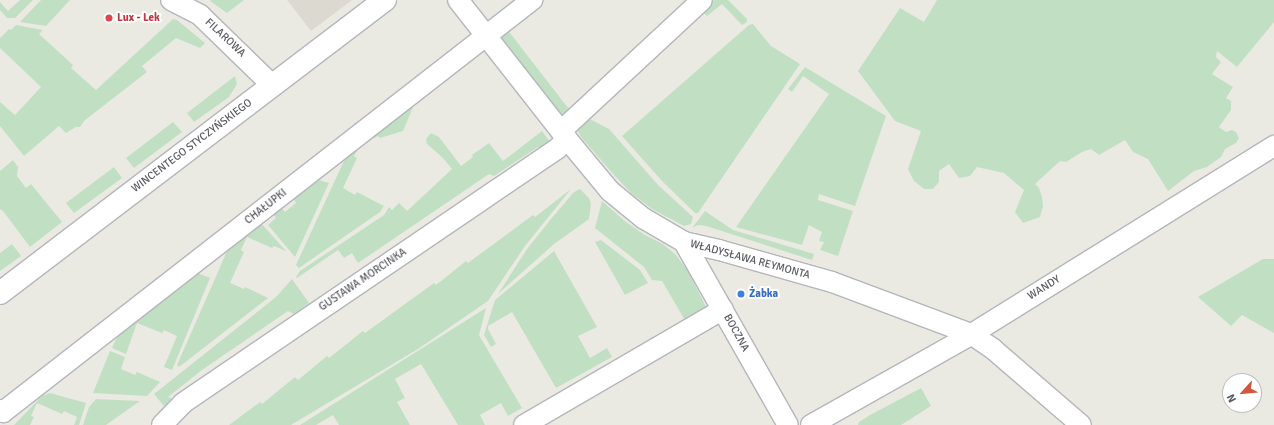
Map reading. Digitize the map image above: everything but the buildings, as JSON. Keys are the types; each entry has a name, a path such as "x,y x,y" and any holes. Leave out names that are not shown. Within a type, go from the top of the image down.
{"street":[{"name":"FILAROWA","path":"171,0 200,15 272,85"},
{"name":"WINCENTEGO STYCZYŃSKIEGO","path":"0,293 385,0"},
{"name":"WŁADYSŁAWA REYMONTA","path":"458,0 610,191 642,218 684,242 720,250 832,282 972,334 993,349 1081,425"},
{"name":"CHAŁUPKI","path":"0,410 3,412 532,0"},
{"name":"GUSTAWA MORCINKA","path":"162,425 183,403 557,149 564,135 702,0"},
{"name":"WANDY","path":"814,424 972,334 1274,146"},
{"name":"BOCZNA","path":"684,242 788,425"},
{"path":"524,425 723,309"}],"shaded area":[{"path":"287,0 352,0 311,31"}],"green space":[{"path":"20,0 33,0 15,18 7,18 0,10 0,2 8,11"},
{"path":"41,0 70,0 46,26 20,22"},
{"path":"244,0 227,13 210,1"},
{"path":"714,0 728,0 747,19 747,22 742,25 722,4 707,16 702,11"},
{"path":"937,0 1274,0 1274,22 1237,67 1217,51 1216,57 1221,62 1212,74 1233,87 1226,98 1231,101 1231,110 1219,127 1226,132 1232,130 1236,132 1239,138 1236,143 1225,149 1221,157 1207,167 1194,171 1168,191 1148,159 1133,152 1125,140 1099,155 1091,149 1082,152 1066,162 1060,161 1035,184 1039,188 1042,197 1043,206 1040,217 1023,223 1015,212 1024,190 1004,173 977,167 970,176 959,178 949,164 939,171 939,182 933,189 924,189 914,181 908,169 921,131 895,121 858,71 900,8 924,22"},
{"path":"173,19 177,20 205,43 200,48 176,38 142,66 147,72 84,121 80,127 76,127 66,133 59,126 24,156 0,126 0,102 15,115 41,87 0,48 0,38 9,29 11,30 16,25 43,30 39,34 73,65 71,68 96,90"},
{"path":"753,24 771,46 800,64 698,213 695,213 662,181 622,136 749,25"},
{"path":"506,28 572,113 562,119 500,40 501,35"},
{"path":"805,67 886,116 855,206 819,194 818,200 853,211 838,256 820,250 824,242 819,241 822,232 809,225 802,245 736,227 829,94 803,76 792,92 788,89"},
{"path":"235,76 237,84 229,97 194,122 187,113"},
{"path":"414,105 403,131 380,138 378,136 374,138 373,136"},
{"path":"586,117 609,129 658,185 693,217 691,224 684,226 652,209 631,193 581,137 577,129"},
{"path":"173,122 182,132 134,168 126,158"},
{"path":"542,131 550,142 547,147 538,147 494,176 489,174 358,263 352,253 344,258 338,250 297,278 296,277 300,271 384,215 389,207 392,210 399,203 407,211 452,169 443,158 427,144 426,139 431,133 439,137 461,166 473,157 472,155 489,143 503,161"},
{"path":"361,144 354,156 357,158 343,188 355,195 357,192 384,206 380,212 299,268 296,265 348,152"},
{"path":"13,160 18,167 17,176 26,188 31,184 62,222 30,247 0,209 0,171"},
{"path":"114,167 122,178 74,213 66,203"},
{"path":"316,179 329,183 295,257 268,225 276,218 272,212 280,206 285,212 296,203 292,197"},
{"path":"571,189 525,246 488,301 418,349 291,425 229,425 260,402 262,404 295,377 298,380 327,356 329,358 363,331 365,333 434,283 436,285 466,261 468,263 533,215 535,217"},
{"path":"580,189 589,198 591,204 589,219 554,244 498,294 527,249 574,192"},
{"path":"602,201 626,222 645,235 663,244 676,255 688,271 706,307 686,322 662,281 652,280 644,267 595,228"},
{"path":"705,211 733,230 814,254 812,260 706,226 698,225 692,228"},
{"path":"260,222 286,251 274,246 272,248 247,237 241,250 244,252 230,283 244,289 245,287 268,298 179,367 177,365 228,249"},
{"path":"601,240 640,270 648,283 625,295 595,242"},
{"path":"12,244 21,256 0,271 0,253"},
{"path":"554,251 597,327 578,336 590,358 607,348 612,357 556,388 512,312 488,326 488,329 496,344 491,347 484,335 495,300"},
{"path":"1263,259 1274,259 1274,333 1242,315 1231,326 1198,297"},
{"path":"195,272 210,278 172,370 164,367 177,336 164,330 162,333 137,323 126,354 112,348 118,335 126,326"},
{"path":"292,279 309,303 294,314 288,311 202,370 168,397 173,399 164,406 154,394 276,297"},
{"path":"486,308 479,335 522,408 508,416 501,403 480,415 485,425 458,425 421,364 395,379 405,398 397,402 410,425 339,425 333,415 316,425 300,425"},
{"path":"110,351 125,357 121,369 135,375 137,372 160,382 147,396 93,393"},
{"path":"921,388 931,406 901,425 858,425 859,422 870,415"},
{"path":"50,393 86,403 79,425 74,425 77,417 64,411 62,414 37,403 31,416 34,417 30,425 14,425 42,396"},
{"path":"96,399 140,401 106,425 83,425 89,407"}],"place":[{"name":"Lux - Lek","path":"109,18"},
{"name":"Żabka","path":"741,294"}]}
